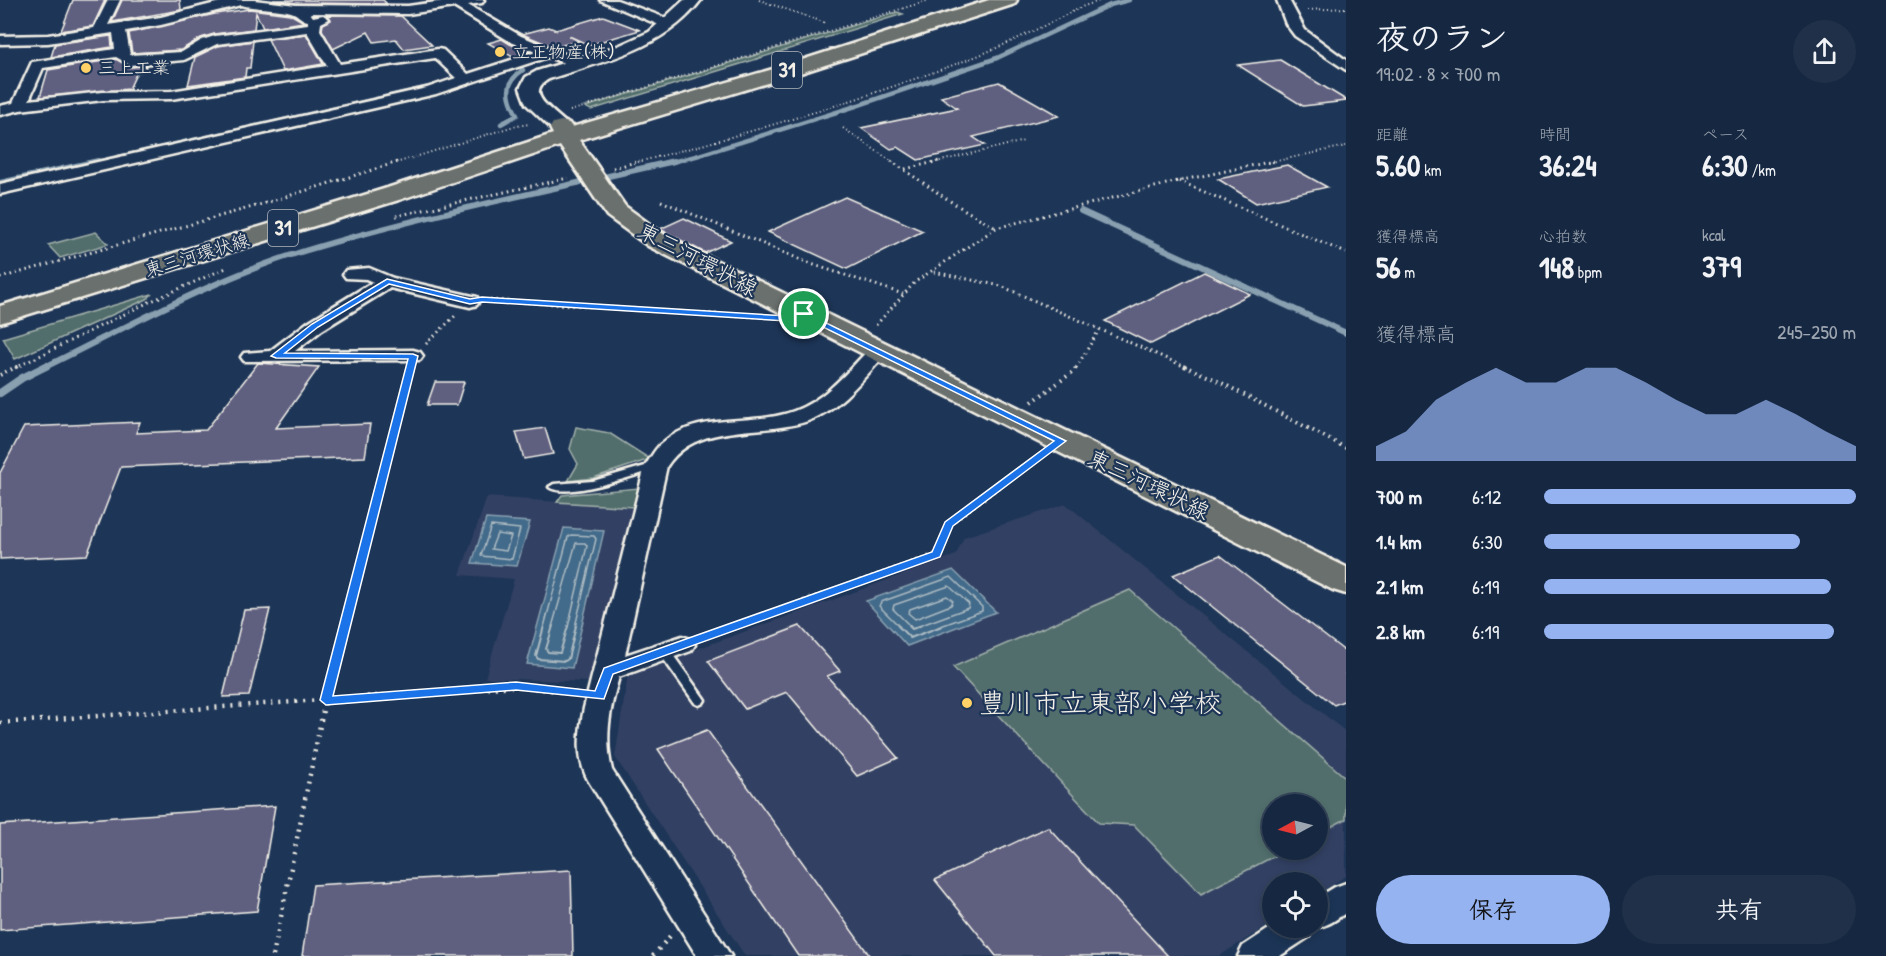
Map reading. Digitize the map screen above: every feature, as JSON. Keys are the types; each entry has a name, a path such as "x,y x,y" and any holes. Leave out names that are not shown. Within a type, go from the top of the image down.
{"main road":[{"name":"東三河環状線","path":"0,315 129,277 559,128 930,3 959,0"},
{"name":"東三河環状線","path":"0,293 524,141 559,128 1008,0"},
{"name":"東三河環状線","path":"559,128 616,211 657,241 1346,582"}],"street":[{"path":"100,29 114,0"},
{"path":"120,27 123,57 130,61 184,56 201,45 215,40 314,23 478,0"},
{"path":"606,0 669,24"},
{"path":"559,128 532,100 529,92 530,84 543,75 645,40 669,24 693,0"},
{"path":"0,40 48,39 188,16 241,1 296,9 408,10"},
{"path":"457,4 497,29 576,64"},
{"path":"1286,6 1300,33 1346,66"},
{"path":"296,9 314,23 336,69"},
{"path":"19,106 37,65 122,52"},
{"path":"0,189 432,91 547,52"},
{"path":"0,111 19,106 103,96 171,95 438,53 466,80"},
{"path":"352,274 369,273 387,282 470,301"},
{"path":"276,356 315,326 387,282"},
{"path":"715,956 598,772 592,754 600,696 608,671 656,466 662,453 672,445 696,434 730,426 780,422 802,416 822,404 869,347"},
{"path":"251,357 413,356"},
{"path":"608,671 673,648"},
{"path":"1328,908 1346,896"},
{"path":"1254,956 1281,938"}],"lane":[{"path":"554,488 596,483 656,466"},
{"path":"673,648 699,700"}],"path":[{"path":"759,0 825,23"},
{"path":"916,0 930,3"},
{"path":"395,216 594,179 915,78 979,55 1084,6 1102,0"},
{"path":"0,278 256,206 511,127 559,128 579,107 930,3"},
{"path":"1286,6 1346,8"},
{"path":"843,128 953,203 996,228"},
{"path":"904,169 1024,141"},
{"path":"869,347 903,294 915,282 996,228 1178,181 1346,146"},
{"path":"1178,181 1346,254"},
{"path":"662,201 793,258 848,279 903,294"},
{"path":"0,375 147,303 230,267"},
{"path":"933,272 1001,286 1214,380 1346,448"},
{"path":"273,956 326,700 413,356 470,301 787,319 804,314"},
{"path":"1014,418 1023,408 1074,371 1099,330"},
{"path":"673,648 936,554 948,525 1061,441"},
{"path":"0,723 516,686 600,696"}],"shaded area":[{"path":"487,497 634,507 588,682 485,678 514,579 460,575"},
{"name":"豊川市立東部小学校","path":"1066,504 1346,732 1346,876 1328,887 1328,872 1262,872 1262,929 1219,956 745,956 615,757 628,674 956,555 964,537"}],"green space":[{"path":"897,12 903,14 591,110 585,107"},
{"path":"96,232 108,244 60,258 48,245"},
{"path":"152,294 147,299 15,359 3,338"},
{"path":"576,427 609,433 650,459 593,478 568,481 578,464 570,449"},
{"path":"639,488 634,507 557,502 562,495"},
{"path":"1130,590 1346,778 1346,819 1328,828 1328,794 1262,794 1262,860 1267,860 1201,894 1134,825 1099,823 953,667"}],"water":[{"path":"486,519 530,522 517,566 472,563"},
{"path":"564,528 604,531 572,668 527,664"},
{"path":"953,570 996,612 907,646 866,601"}],"building":[{"path":"73,0 105,0 93,26 61,31"},
{"path":"122,0 180,0 181,10 112,22"},
{"path":"273,0 383,0 387,4 296,3"},
{"path":"250,9 290,14 304,22 263,28 256,13 254,29 214,34 201,38 181,50 132,53 129,33 215,14"},
{"path":"328,15 401,16 432,45 404,49 396,39 374,42 368,32 333,49 322,30 323,24 331,20"},
{"path":"603,16 640,30 589,45 569,36 579,41 554,47 522,34 549,27 556,30"},
{"path":"306,34 323,64 283,71 268,39"},
{"path":"111,36 112,47 51,57 55,44"},
{"path":"502,39 529,52 513,57 488,43"},
{"path":"253,41 250,68 246,68 245,77 188,85 195,57 218,46"},
{"path":"116,59 130,67 146,66 145,71 137,72 129,89 40,97 48,70"},
{"path":"1280,60 1346,101 1303,106 1238,65"},
{"path":"999,82 1059,116 973,137 985,145 918,160 898,147 891,149 861,128 957,108 941,97"},
{"path":"1287,165 1327,187 1256,203 1218,179"},
{"path":"845,197 923,231 847,269 768,232"},
{"path":"684,218 731,241 705,253 660,229"},
{"path":"1204,272 1250,294 1151,344 1105,321"},
{"path":"258,363 319,367 276,428 370,424 365,457 121,467 87,555 0,559 0,473 24,427 140,422 136,433 206,430"},
{"path":"435,382 464,382 457,405 427,405"},
{"path":"545,428 553,454 524,459 516,432"},
{"path":"1220,555 1346,652 1346,700 1334,705 1173,575"},
{"path":"270,609 249,696 223,697 244,610"},
{"path":"800,626 840,671 827,676 898,758 857,776 787,692 745,709 708,661"},
{"path":"707,730 870,956 798,956 658,749"},
{"path":"275,806 257,911 0,930 0,825"},
{"path":"1048,827 1168,956 996,956 935,880"},
{"path":"571,870 573,956 302,956 313,885"}],"waterway":[{"path":"668,163 856,106 997,58 1110,5 1129,0"},
{"path":"501,124 517,115 509,96 509,90 513,80 523,70 521,68"},
{"path":"91,163 438,85"},
{"path":"0,183 98,161"},
{"path":"43,368 204,289 270,262 442,214 674,161"},
{"path":"1081,211 1346,333"},
{"path":"0,393 46,366"}],"place":[{"name":"立正物産(株)","path":"500,52"},
{"name":"三上工業","path":"86,68"},
{"name":"豊川市立東部小学校","path":"967,703"}],"route":[{"path":"387,282 470,301 787,319 804,314 1061,441 948,525 936,554 608,671 600,696 516,686 326,700 413,356 276,356 315,326 387,282"}]}
